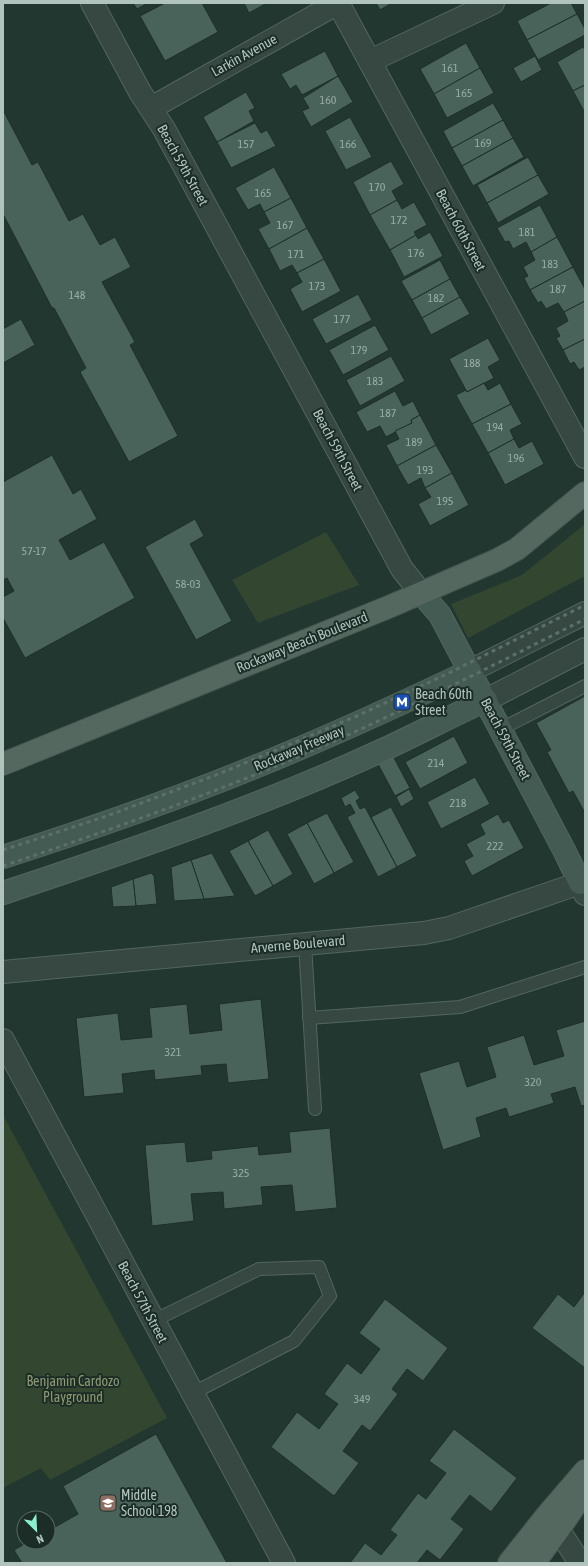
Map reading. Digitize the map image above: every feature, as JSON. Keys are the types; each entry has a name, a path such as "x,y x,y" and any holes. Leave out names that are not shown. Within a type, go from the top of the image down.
{"main road":[{"name":"Rockaway Beach Boulevard","path":"3,764 422,593 507,555 585,493"},
{"path":"534,1563 554,1522 585,1471"},
{"path":"509,1563 585,1491"}],"street":[{"name":"Beach 59th Street","path":"92,3 132,76 164,129 402,569 440,615 583,886"},
{"name":"Larkin Avenue","path":"151,108 338,3"},
{"name":"Beach 60th Street","path":"338,3 585,457"},
{"path":"370,61 493,3"},
{"name":"Rockaway Freeway","path":"3,857 143,810 246,771 367,719 470,671 585,613"},
{"path":"3,893 161,839 254,804 385,749 486,700 585,649"},
{"name":"Arverne Boulevard","path":"3,972 437,931 583,886"},
{"name":"Beach 57th Street","path":"3,1040 284,1563"},
{"path":"554,1522 580,1563"}],"lane":[{"path":"501,729 585,686"},
{"path":"304,944 315,1109"},
{"path":"309,1018 460,1007 585,967"},
{"path":"153,1321 260,1269 319,1267 330,1296 294,1341 193,1393"}],"green space":[{"path":"585,524 585,576 468,638 451,604 522,575"},
{"path":"326,532 359,585 258,623 232,580"},
{"name":"Benjamin Cardozo Playground","path":"3,1115 167,1418 50,1480 41,1468 3,1488"}],"building":[{"path":"133,3 148,3 137,9"},
{"path":"165,3 202,3 218,32 165,61 140,16"},
{"path":"244,3 267,3 249,13"},
{"path":"376,3 392,3 380,10"},
{"path":"551,3 571,3 577,14 527,40 517,21"},
{"path":"577,14 585,29 585,35 538,60 527,40"},
{"path":"466,43 480,68 434,94 420,69"},
{"path":"583,47 585,50 585,85 573,91 557,62"},
{"path":"325,51 338,76 302,95 296,85 290,89 281,74"},
{"path":"535,56 542,70 521,82 513,68"},
{"path":"480,68 494,93 447,118 434,94"},
{"path":"338,76 353,102 311,127 302,111 309,108 303,98"},
{"path":"585,85 585,113 573,91"},
{"path":"246,92 255,108 249,111 254,121 217,142 203,117"},
{"path":"493,103 503,120 452,148 443,131"},
{"path":"3,110 32,165 38,162 69,221 83,214 100,245 115,237 131,267 102,282 135,342 130,345 178,436 129,462 80,372 86,368 54,308 52,308 3,214"},
{"path":"350,117 372,157 346,170 325,131"},
{"path":"503,120 513,138 462,166 452,148"},
{"path":"255,123 261,133 267,130 276,146 231,168 217,142"},
{"path":"513,138 524,157 473,186 462,166"},
{"path":"528,157 538,175 487,203 477,185"},
{"path":"391,161 404,184 392,191 397,200 370,215 353,182"},
{"path":"274,167 291,198 264,212 260,204 248,210 235,188"},
{"path":"538,175 549,194 498,223 487,203"},
{"path":"291,198 307,228 269,249 258,229 270,223 264,212"},
{"path":"397,200 402,209 414,202 427,225 414,232 416,235 390,250 370,215"},
{"path":"540,205 557,237 531,252 526,242 513,249 509,241 505,242 497,228"},
{"path":"307,228 324,259 297,273 292,265 280,271 269,249"},
{"path":"430,232 443,256 404,277 390,250 416,235 418,239"},
{"path":"557,237 573,267 530,290 524,278 528,276 523,267 535,260 531,252"},
{"path":"324,259 341,291 302,312 290,289 302,282 297,273"},
{"path":"440,260 450,279 412,300 401,281"},
{"path":"573,267 585,289 585,301 564,312 558,303 546,309 541,301 538,303 530,290"},
{"path":"450,279 460,297 422,318 412,300"},
{"path":"358,294 372,320 326,344 312,319"},
{"path":"460,297 470,314 431,335 422,318"},
{"path":"585,301 585,339 563,350 556,338 560,336 556,328 568,321 564,312"},
{"path":"21,319 35,345 3,363 3,329"},
{"path":"375,325 389,350 343,375 329,350"},
{"path":"488,338 500,360 488,367 494,378 467,392 449,359"},
{"path":"585,339 585,367 579,370 574,362 570,364 563,350"},
{"path":"391,356 405,381 360,406 346,380"},
{"path":"484,383 488,390 500,383 511,404 472,424 456,395 466,390 467,392"},
{"path":"395,391 403,406 413,401 420,415 411,420 412,423 386,437 380,426 367,432 356,412"},
{"path":"511,404 522,424 510,430 514,439 488,453 472,424"},
{"path":"420,415 436,445 397,466 386,445 399,439 395,431 412,423 411,420"},
{"path":"514,439 519,448 532,441 544,464 505,485 488,453"},
{"path":"436,445 452,473 425,488 421,478 408,485 397,466"},
{"path":"52,455 73,494 81,489 97,519 59,540 70,560 104,542 135,598 25,658 3,618 3,597 14,591 7,578 3,580 3,482"},
{"path":"452,473 469,505 430,526 418,504 431,497 425,488"},
{"path":"195,519 204,536 190,544 232,621 196,640 145,547"},
{"path":"585,696 585,813 573,791 569,793 547,752 551,750 536,723"},
{"path":"454,736 468,763 420,789 405,762"},
{"path":"393,756 410,788 395,796 378,764"},
{"path":"475,777 490,804 441,829 427,802"},
{"path":"409,789 414,799 401,807 396,797"},
{"path":"355,790 360,798 356,801 360,809 365,807 397,867 378,877 347,817 355,813 350,804 345,807 341,798"},
{"path":"391,807 417,856 397,867 371,817"},
{"path":"327,813 354,862 334,873 307,823"},
{"path":"498,814 503,823 509,820 524,848 472,876 464,861 473,856 466,844 485,834 480,824"},
{"path":"307,823 334,873 314,884 287,834"},
{"path":"268,830 293,874 273,886 248,841"},
{"path":"248,841 273,886 255,896 229,851"},
{"path":"212,853 235,896 204,899 191,860"},
{"path":"191,860 204,899 174,901 171,867"},
{"path":"151,873 154,876 157,904 136,906 133,879"},
{"path":"133,879 136,906 113,907 111,887"},
{"path":"261,999 269,1079 228,1083 226,1064 201,1066 202,1075 155,1080 154,1070 122,1074 124,1093 84,1097 76,1018 118,1013 121,1040 152,1037 149,1008 187,1004 190,1034 222,1030 219,1004"},
{"path":"585,1021 585,1105 581,1106 575,1087 551,1094 554,1103 509,1117 506,1108 476,1118 481,1137 443,1150 419,1073 459,1061 467,1087 496,1077 487,1047 524,1035 534,1065 564,1056 556,1030"},
{"path":"330,1128 337,1208 295,1212 292,1185 261,1187 263,1205 224,1209 223,1192 191,1194 194,1221 152,1226 145,1145 185,1142 187,1162 212,1159 211,1151 258,1146 259,1155 291,1152 289,1132"},
{"path":"585,1292 585,1368 532,1328 558,1294 574,1307"},
{"path":"385,1299 448,1348 423,1381 407,1369 392,1389 398,1394 370,1431 362,1425 343,1451 359,1463 334,1496 271,1447 297,1412 319,1429 338,1404 324,1394 347,1363 361,1374 380,1349 359,1333"},
{"path":"454,1429 517,1478 491,1512 470,1495 451,1519 464,1529 440,1560 427,1550 417,1563 350,1563 365,1543 381,1555 397,1535 390,1530 418,1493 426,1499 446,1473 429,1461"},
{"name":"Middle School 198","path":"156,1434 227,1563 22,1563 14,1550 56,1550 56,1526 78,1514 63,1486"}],"railway":[{"path":"3,850 107,816 221,773 357,716 451,672 585,605"},
{"path":"3,866 215,791 322,747 398,712 585,619"}],"place":[{"name":"Beach 60th Street","path":"402,702"},
{"name":"Middle School 198","path":"108,1503"}]}
